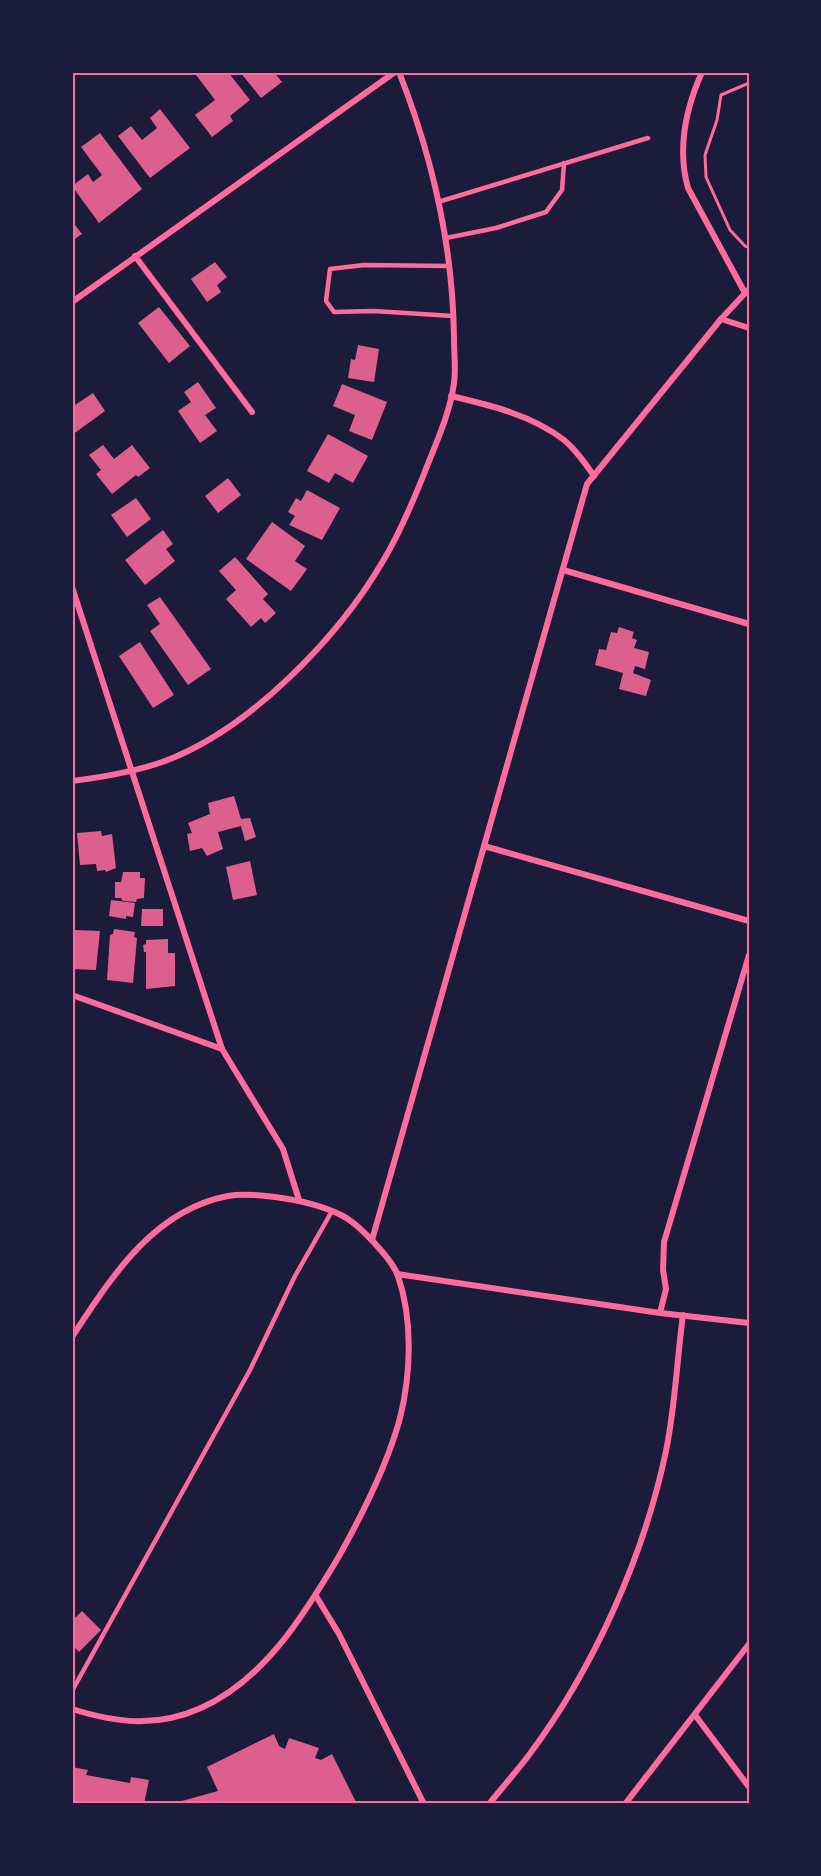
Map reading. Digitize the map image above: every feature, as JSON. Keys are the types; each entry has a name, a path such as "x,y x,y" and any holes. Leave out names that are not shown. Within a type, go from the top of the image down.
{"street":[{"path":"72,302 397,72 417,117 438,202 450,266 453,316 454,382 451,396 439,436 408,514 383,561 354,604 301,666 242,718 207,741 177,756 107,777 72,781"},
{"path":"372,1240 587,484 721,319 747,291 687,188 684,176 682,160 685,126 692,94 702,72"},
{"path":"135,256 252,412"},
{"path":"721,319 749,328"},
{"path":"451,396 492,406 533,421 564,440 594,476"},
{"path":"563,570 749,624"},
{"path":"72,587 222,1049 283,1149 299,1200"},
{"path":"484,846 749,921"},
{"path":"660,1312 666,1289 663,1270 664,1242 749,955"},
{"path":"72,995 222,1049"},
{"path":"72,1337 105,1286 130,1256 167,1220 193,1206 228,1196 254,1194 299,1200 343,1215 372,1240 397,1274 406,1313 408,1344 405,1395 399,1419 357,1524 316,1596 268,1658 229,1692 201,1708 169,1719 136,1722 103,1719 72,1709"},
{"path":"397,1274 683,1316 749,1323"},
{"path":"489,1804 530,1754 569,1694 614,1609 644,1531 666,1450 683,1316"},
{"path":"316,1596 339,1634 424,1804"},
{"path":"625,1804 749,1644"},
{"path":"694,1715 749,1787"}],"lane":[{"path":"438,202 648,138"},
{"path":"446,238 496,228 546,212 562,190 564,164"},
{"path":"450,266 364,265 330,269 326,302 334,312 374,311 453,316"},
{"path":"72,1691 250,1370 295,1276 332,1211"}],"path":[{"path":"749,83 721,95 717,120 705,155 706,177 730,230 749,248"}],"building":[{"path":"199,72 228,72 250,100 230,116 233,121 212,137 195,115 215,100 196,75"},
{"path":"240,72 274,72 282,82 261,98"},
{"path":"160,109 190,148 150,178 118,136 131,126 142,140 157,128 150,118"},
{"path":"100,133 142,189 99,223 72,186 88,174 93,182 102,175 81,147"},
{"path":"72,221 82,234 72,241"},
{"path":"215,262 227,277 217,285 221,292 207,302 191,279"},
{"path":"159,307 190,346 169,363 138,323"},
{"path":"358,345 379,349 374,382 348,378 351,359 355,360"},
{"path":"198,382 216,408 205,415 217,431 200,443 178,411 191,402 184,392"},
{"path":"342,384 387,402 372,440 349,431 355,415 333,406"},
{"path":"93,393 105,411 72,435 72,407"},
{"path":"328,434 368,456 353,483 335,473 329,483 307,471"},
{"path":"103,445 114,459 132,445 150,468 138,477 136,475 112,494 96,474 101,470 89,455"},
{"path":"228,478 241,495 218,513 205,496"},
{"path":"307,490 340,508 322,540 289,525 295,516 288,512 296,498 301,501"},
{"path":"136,498 151,519 127,537 111,515"},
{"path":"272,522 305,546 295,561 307,569 291,591 246,559"},
{"path":"163,530 173,544 166,549 175,561 145,585 125,560"},
{"path":"235,557 268,594 263,599 276,613 265,623 261,618 251,627 226,599 236,590 219,571"},
{"path":"160,597 211,669 188,685 150,631 160,624 147,605"},
{"path":"619,627 634,632 632,638 637,640 634,648 649,652 645,669 635,666 633,673 651,680 646,696 619,689 623,673 595,665 599,649 606,650 611,632 617,633"},
{"path":"140,642 174,695 153,708 119,656"},
{"path":"234,796 241,819 250,818 256,837 245,841 241,826 218,832 223,849 207,856 202,848 190,851 187,834 192,833 188,823 210,814 208,803"},
{"path":"101,831 102,836 112,834 116,868 106,872 105,870 97,871 96,864 80,865 77,833"},
{"path":"250,861 257,895 233,900 226,867"},
{"path":"123,872 140,872 140,878 145,878 144,898 137,899 136,902 115,898 115,882 121,882"},
{"path":"111,900 135,903 133,917 126,916 126,919 109,916"},
{"path":"142,909 163,909 163,926 141,926"},
{"path":"114,929 135,932 134,937 137,938 133,983 107,980 110,935 113,934"},
{"path":"75,930 100,931 96,970 72,969"},
{"path":"168,939 168,953 175,953 175,986 146,989 146,952 144,952 143,945 146,944 146,940"},
{"path":"82,1611 101,1630 79,1652 72,1645 72,1621"},
{"path":"274,1734 279,1746 285,1749 289,1738 319,1748 315,1758 321,1760 332,1754 357,1804 318,1804 316,1801 315,1804 171,1804 218,1791 207,1767"},
{"path":"72,1767 88,1770 86,1775 130,1783 131,1777 149,1780 144,1804 72,1804"}]}
